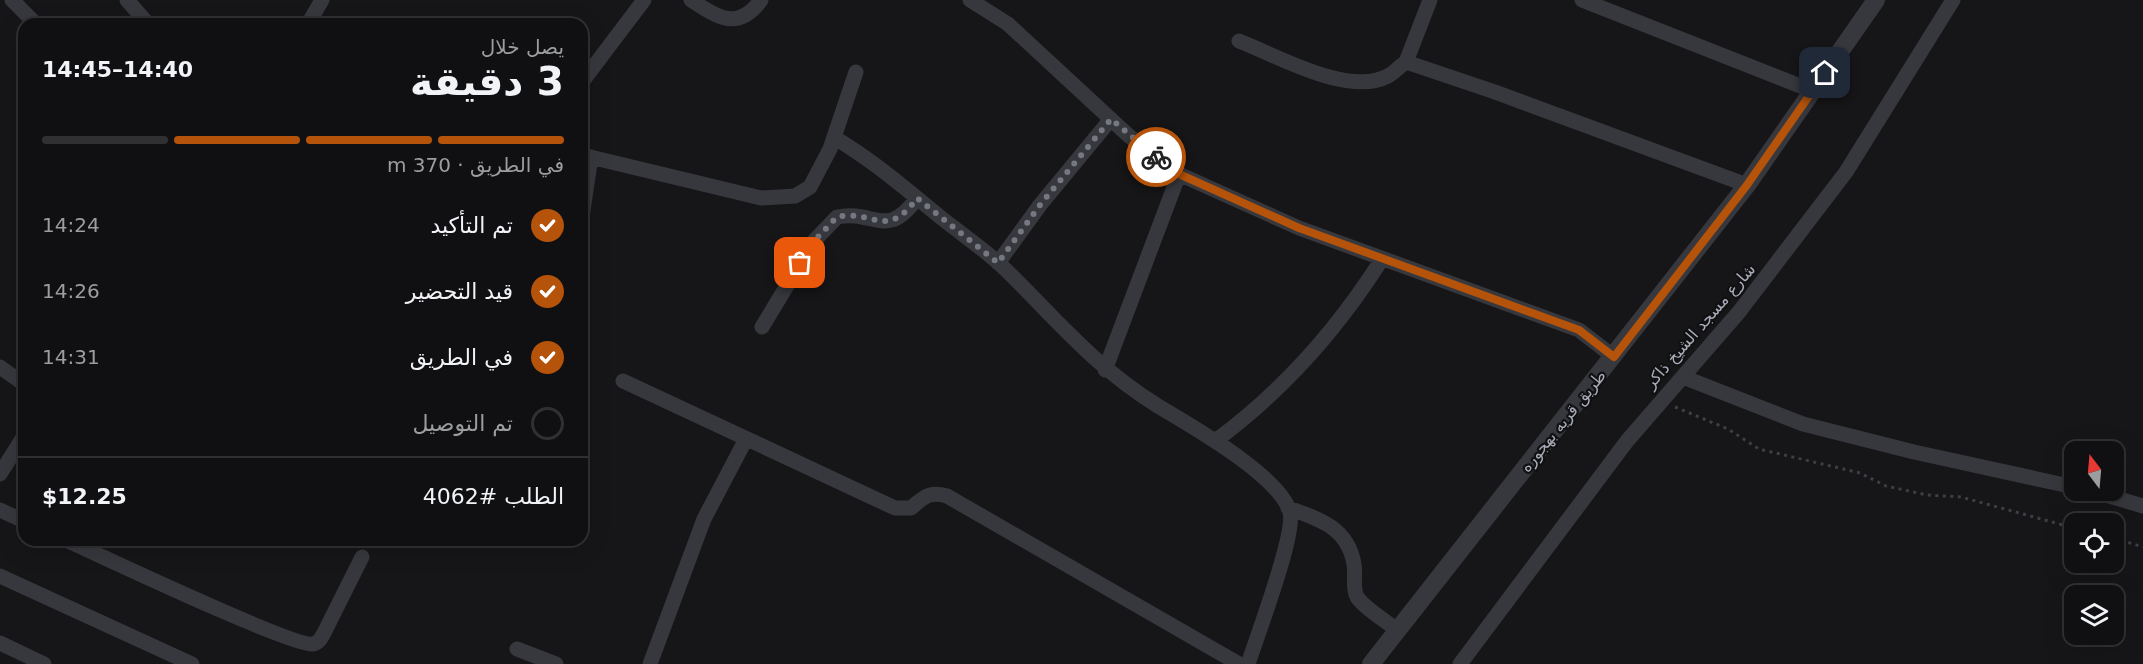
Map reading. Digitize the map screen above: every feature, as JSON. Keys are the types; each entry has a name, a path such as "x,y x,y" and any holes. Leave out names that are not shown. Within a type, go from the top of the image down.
{"street":[{"path":"12,0 30,18"},
{"path":"128,0 143,18"},
{"path":"312,18 322,0"},
{"path":"588,74 644,0"},
{"path":"691,0 717,18 728,19 750,12 761,0"},
{"path":"970,0 1008,24 1111,119 1179,174 1299,228 1579,330 1614,357"},
{"path":"1239,41 1342,81 1364,82 1388,76 1406,62 1430,0"},
{"path":"1582,0 1813,91"},
{"name":"طريق قريه بهجوره","path":"1371,664 1747,185 1876,0"},
{"name":"شارع مسجد الشيخ ذاكر","path":"1460,664 1660,401 1739,312 1846,171 1953,0"},
{"path":"1406,62 1495,92 1747,185"},
{"path":"588,156 761,198 782,199 795,196 810,187 834,138 856,72"},
{"path":"998,263 1040,205 1111,119"},
{"path":"834,138 897,179 917,198 998,263 1105,370 1121,383 1215,441 1270,484 1285,499 1291,515 1290,531 1248,664"},
{"path":"1105,370 1179,174"},
{"path":"762,327 814,241 837,217 859,214 878,222 886,222 898,217 917,198"},
{"path":"1215,441 1244,420 1325,340 1346,314 1382,259"},
{"path":"0,367 18,380"},
{"path":"1683,377 1803,424 1914,452 2064,485"},
{"path":"623,381 895,508 911,508 927,494 947,496 1239,664"},
{"path":"650,664 704,519 746,439"},
{"path":"0,474 18,446"},
{"path":"2124,500 2143,506"},
{"path":"1288,508 1314,517 1336,528 1344,536 1350,548 1354,566 1354,585 1358,597 1397,630"},
{"path":"0,510 18,518"},
{"path":"80,546 260,626 309,644 320,641 362,557"},
{"path":"0,576 192,664"},
{"path":"0,643 44,664"},
{"path":"517,649 556,664"}],"path":[{"path":"1660,401 1728,429 1759,449 1860,473 1886,486 1969,499 2064,525"},
{"path":"2124,541 2143,547"}],"way so far":[{"path":"800,263 814,241 837,217 859,214 878,222 886,222 893,220 911,207 917,198 998,263 1040,205 1111,119 1156,157"}],"route":[{"path":"1156,157 1179,174 1299,228 1579,330 1592,337 1614,357 1747,185 1825,73"}]}
